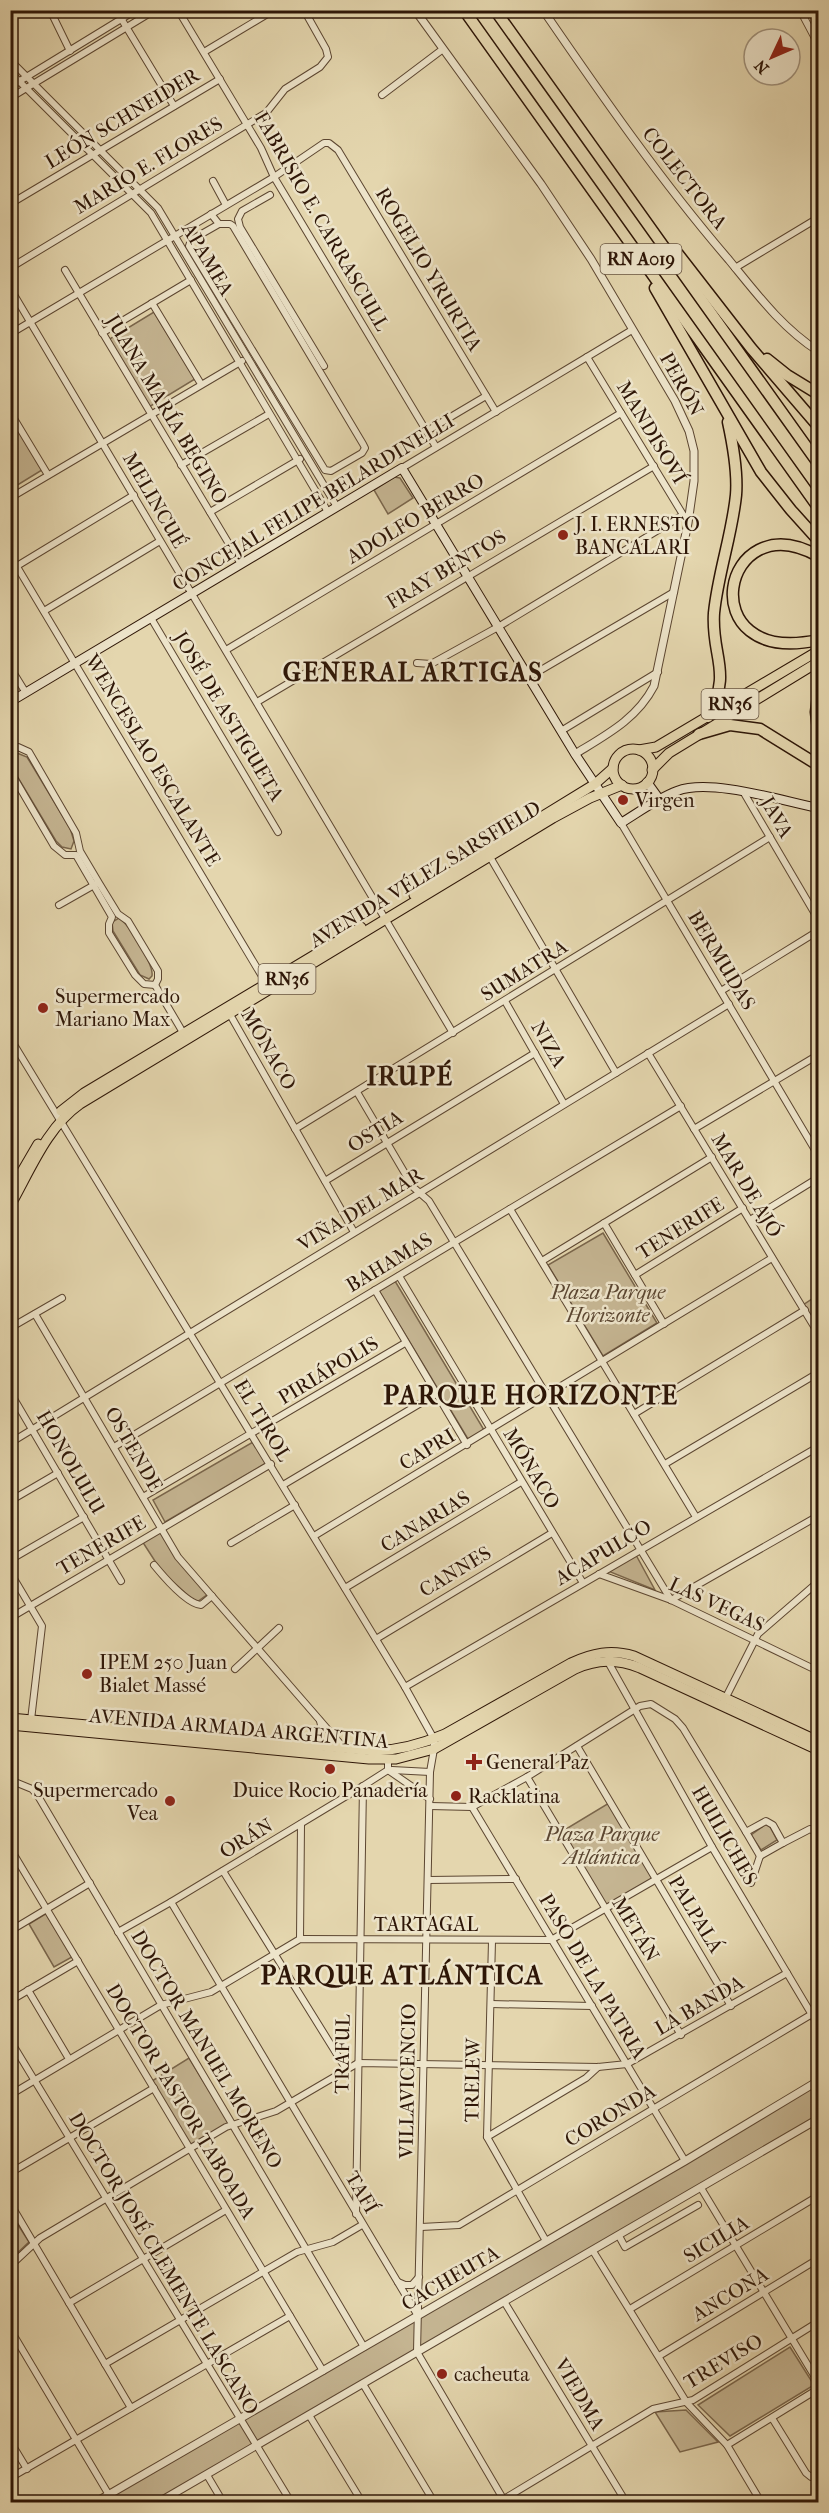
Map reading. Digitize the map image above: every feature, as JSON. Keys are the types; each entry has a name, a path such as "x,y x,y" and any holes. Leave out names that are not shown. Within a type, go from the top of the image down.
{"highway":[{"name":"RN A019","path":"464,10 819,507"},
{"name":"RN A019","path":"495,10 819,463"},
{"path":"588,140 644,207 741,335 819,426"},
{"path":"627,238 768,482 790,510 819,540"},
{"path":"741,335 787,375 819,394"},
{"path":"708,717 720,690 722,677 714,626 717,586 736,494 732,437 721,402"},
{"path":"819,555 789,544 770,545 761,549 740,568 733,593 737,616 747,629 760,638 783,644 819,640"},
{"path":"819,696 816,712 819,729"},
{"path":"699,734 730,725 760,729 819,765"}],"main road":[{"name":"BERMUDAS","path":"402,468 561,732 621,823"},
{"name":"CONCEJAL FELIPE BELARDINELLI","path":"10,702 402,468"},
{"name":"RN36","path":"613,768 620,754 629,750 656,747 819,651"},
{"name":"RN36","path":"622,785 636,788 647,782 652,770 669,753 819,663"},
{"path":"639,750 650,760 652,770"},
{"name":"AVENIDA VÉLEZ SARSFIELD","path":"11,1199 59,1118 84,1093 185,1036 384,917 595,784 613,768"},
{"path":"613,768 615,778 622,785"},
{"path":"647,782 660,800"},
{"name":"AVENIDA VÉLEZ SARSFIELD","path":"228,1010 266,983 490,857 553,818 622,785"},
{"path":"621,823 679,790 696,787 744,793 819,808"},
{"name":"AVENIDA ARMADA ARGENTINA","path":"10,1718 306,1745 396,1750 434,1739 571,1663 597,1653 613,1652 634,1656 819,1750"},
{"name":"AVENIDA ARMADA ARGENTINA","path":"10,1725 388,1765 434,1749 575,1669 607,1660 630,1664 819,1741"}],"street":[{"path":"50,10 70,51"},
{"path":"116,10 174,106"},
{"path":"10,87 136,10"},
{"path":"10,98 154,10"},
{"name":"FABRISIO E. CARRASCULL","path":"178,10 247,125 274,177 436,447"},
{"name":"LEÓN SCHNEIDER","path":"204,52 274,10"},
{"name":"MARIO E. FLORES","path":"10,268 247,125 271,109 285,89 325,63 328,57 326,49 304,10"},
{"name":"PERÓN","path":"415,10 553,201 591,259 675,401 689,431 695,466 688,523 658,672 649,696 638,711 613,731 575,754"},
{"name":"COLECTORA","path":"543,10 665,184 784,324 819,351"},
{"path":"800,10 819,44"},
{"path":"382,95 443,49"},
{"name":"APAMEA","path":"10,60 158,208 337,507"},
{"name":"APAMEA","path":"10,72 151,213 328,512"},
{"name":"LEÓN SCHNEIDER","path":"10,204 219,79"},
{"name":"ROGELIO YRURTIA","path":"274,177 324,143 333,143 496,412"},
{"path":"10,334 274,177"},
{"path":"213,181 226,205"},
{"path":"270,195 242,211 238,219 240,227 324,366"},
{"path":"236,199 242,211"},
{"path":"211,214 219,224"},
{"path":"735,268 819,218"},
{"path":"219,224 233,226 365,448 362,453 331,471 325,470 189,246 191,240 219,224"},
{"name":"JUANA MARÍA BEGINO","path":"65,270 241,564"},
{"path":"102,333 191,280"},
{"name":"MELINCUÉ","path":"10,288 453,1033"},
{"path":"152,303 201,384"},
{"name":"CONCEJAL FELIPE BELARDINELLI","path":"402,468 632,330"},
{"name":"MANDISOVÍ","path":"587,357 688,523"},
{"path":"10,498 247,358"},
{"path":"427,431 486,396"},
{"path":"10,412 48,475"},
{"name":"ADOLFO BERRO","path":"226,650 621,413"},
{"path":"181,465 269,414"},
{"path":"210,512 306,456"},
{"name":"FRAY BENTOS","path":"257,702 654,466"},
{"path":"17,566 134,495"},
{"path":"417,663 431,664 498,627 683,515"},
{"path":"44,611 160,541"},
{"name":"WENCESLAO ESCALANTE","path":"10,555 266,983"},
{"path":"529,677 674,592"},
{"name":"JOSÉ DE ASTIGUETA","path":"151,618 278,832"},
{"path":"10,667 26,693"},
{"path":"561,732 658,672"},
{"path":"11,748 18,747 29,752 76,833 78,853 96,884 115,916 128,921 158,971 155,985"},
{"path":"10,771 54,846 65,855 78,853"},
{"name":"JAVA","path":"744,793 819,919"},
{"name":"BERMUDAS","path":"621,823 819,1155"},
{"name":"SUMATRA","path":"295,1129 770,837"},
{"path":"490,857 616,1073"},
{"path":"59,905 96,884"},
{"path":"10,904 13,913 10,917"},
{"path":"115,916 109,924 109,933 135,975 144,984 155,985"},
{"path":"721,991 819,931"},
{"path":"155,985 185,1036"},
{"name":"NIZA","path":"505,1001 564,1104"},
{"name":"VIÑA DEL MAR","path":"10,1443 729,1004"},
{"name":"MÓNACO","path":"228,1010 354,1232"},
{"name":"EL TIROL","path":"10,1038 271,1464 434,1739"},
{"name":"OSTIA","path":"326,1181 535,1053"},
{"name":"MAR DE AJÓ","path":"648,1053 819,1333"},
{"path":"694,1129 819,1055"},
{"path":"357,1092 413,1186 429,1201 671,1600 819,1516"},
{"name":"BAHAMAS","path":"114,1447 681,1106"},
{"path":"542,1261 711,1157"},
{"name":"TENERIFE","path":"750,1220 819,1178"},
{"name":"TENERIFE","path":"635,1275 743,1208"},
{"path":"510,1209 696,1516"},
{"path":"604,1223 664,1324"},
{"name":"CAPRI","path":"314,1536 772,1258"},
{"name":"MÓNACO","path":"399,1276 583,1583"},
{"path":"375,1290 467,1444"},
{"path":"10,1328 62,1298"},
{"path":"634,1413 804,1310"},
{"name":"OSTENDE","path":"35,1314 178,1557 344,1748"},
{"name":"PIRIÁPOLIS","path":"143,1497 253,1435 405,1343"},
{"path":"665,1464 819,1373"},
{"name":"HONOLULU","path":"10,1392 121,1581"},
{"path":"283,1485 436,1394"},
{"name":"ACAPULCO","path":"405,1687 696,1516 819,1447"},
{"name":"TENERIFE","path":"10,1618 271,1464"},
{"path":"10,1501 58,1473"},
{"name":"CANARIAS","path":"345,1588 521,1482"},
{"path":"231,1543 295,1505"},
{"path":"10,1560 84,1517"},
{"name":"CANNES","path":"376,1638 552,1533"},
{"path":"154,1565 164,1578 194,1604 201,1605 212,1596"},
{"path":"10,1572 40,1621 43,1631 31,1720"},
{"name":"LAS VEGAS","path":"599,1574 671,1600 817,1669"},
{"path":"724,1702 754,1639 819,1582"},
{"path":"235,1669 279,1628"},
{"name":"HUILICHES","path":"607,1660 712,1847 819,2025"},
{"path":"388,1765 430,1802 472,1807 527,1777 634,1710 645,1704 651,1704 675,1719 683,1728 760,1856"},
{"path":"306,1745 321,1729 319,1718"},
{"name":"VILLAVICENCIO","path":"418,2316 430,1772 434,1739"},
{"name":"PALPALÁ","path":"577,1746 731,2006"},
{"path":"388,1765 430,1772"},
{"name":"ORÁN","path":"118,1932 363,1786 388,1765"},
{"name":"METÁN","path":"527,1777 681,2035"},
{"name":"DOCTOR MANUEL MORENO","path":"10,1780 32,1789 38,1796 364,2347"},
{"name":"TRAFUL","path":"356,2214 363,1786"},
{"name":"PASO DE LA PATRIA","path":"472,1807 685,2161"},
{"path":"746,1832 766,1821 773,1826 783,1843"},
{"path":"10,2094 161,2006 205,1994 300,1940 301,1824"},
{"path":"751,1883 760,1856 806,1830 812,1829 819,1833"},
{"path":"551,1940 712,1847"},
{"name":"DOCTOR PASTOR TABOADA","path":"10,1848 322,2371"},
{"path":"10,1865 18,1860"},
{"path":"223,1871 346,2069"},
{"path":"428,1880 516,1879"},
{"path":"10,1930 90,1883"},
{"name":"TAFÍ","path":"171,1902 418,2316"},
{"name":"TARTAGAL","path":"300,1940 551,1940"},
{"name":"TRELEW","path":"492,1941 487,2137 546,2241"},
{"path":"10,2001 78,1961"},
{"name":"LA BANDA","path":"627,2064 788,1973"},
{"path":"28,1990 69,2059"},
{"path":"491,2004 591,2006"},
{"name":"CORONDA","path":"421,2227 455,2226 812,2014"},
{"name":"DOCTOR JOSÉ CLEMENTE LASCANO","path":"10,2040 291,2502"},
{"path":"10,2266 34,2243 190,2149 232,2125 265,2116 291,2103 358,2063 598,2067 627,2064"},
{"path":"487,2137 586,2078 598,2067"},
{"name":"CACHEUTA","path":"96,2502 819,2081"},
{"path":"10,2174 154,2088"},
{"path":"159,2502 819,2119"},
{"path":"701,2188 819,2382"},
{"name":"SICILIA","path":"630,2309 819,2196"},
{"path":"10,2203 131,2408"},
{"path":"619,2236 626,2247 699,2205"},
{"path":"69,2304 226,2210"},
{"path":"105,2364 263,2271 306,2249 333,2242 362,2225"},
{"path":"593,2251 687,2403 727,2445 760,2502"},
{"name":"ANCONA","path":"659,2356 819,2259"},
{"path":"396,2280 408,2286 412,2285 419,2276"},
{"name":"VIEDMA","path":"505,2303 626,2502"},
{"path":"10,2478 290,2316"},
{"path":"418,2316 417,2352 502,2502"},
{"name":"TREVISO","path":"502,2502 653,2409 687,2403 819,2322"},
{"path":"10,2329 109,2495"},
{"path":"363,2384 434,2502"},
{"path":"727,2445 819,2390"},
{"path":"309,2415 362,2502"},
{"path":"772,2418 806,2473 811,2477 819,2476"},
{"path":"10,2441 27,2469"},
{"path":"207,2475 224,2502"}],"green space":[{"path":"154,312 195,379 149,407 108,340"},
{"path":"10,417 42,470 11,489 10,489"},
{"path":"394,477 400,478 413,498 388,514 374,490"},
{"path":"17,753 27,757 70,828 74,841 71,849 62,847 56,841 14,771 11,759"},
{"path":"119,918 129,928 145,954 152,971 149,979 140,975 113,931 112,922"},
{"name":"Plaza Parque Horizonte","path":"603,1233 657,1323 603,1356 548,1265"},
{"path":"395,1281 484,1430 468,1439 379,1291"},
{"path":"818,1295 818,1330 803,1305"},
{"path":"253,1442 266,1463 165,1522 153,1500"},
{"path":"160,1531 208,1594 197,1602 162,1572 142,1541"},
{"path":"636,1555 655,1590 608,1571"},
{"name":"Plaza Parque Atlántica","path":"609,1803 653,1879 606,1906 561,1832"},
{"path":"766,1824 769,1825 777,1840 761,1850 751,1835"},
{"path":"47,1913 72,1957 54,1967 29,1924"},
{"path":"189,2058 229,2123 191,2146 152,2081"},
{"path":"818,2081 818,2119 159,2502 96,2502"},
{"path":"10,2212 29,2242 11,2259 10,2259"},
{"path":"790,2347 814,2385 730,2436 698,2405"},
{"path":"686,2410 718,2442 680,2452 655,2412"}],"place":[{"name":"J. I. ERNESTO BANCALARI","path":"563,535"},
{"name":"Virgen","path":"623,800"},
{"name":"Supermercado Mariano Max","path":"43,1008"},
{"name":"IPEM 250 Juan Bialet Massé","path":"87,1674"},
{"name":"General Paz","path":"474,1762"},
{"name":"Duice Rocio Panadería","path":"330,1769"},
{"name":"Racklatina","path":"456,1796"},
{"name":"Supermercado Vea","path":"170,1801"},
{"name":"cacheuta","path":"442,2374"}],"district":[{"name":"GENERAL ARTIGAS","path":"413,672"},
{"name":"IRUPÉ","path":"410,1076"},
{"name":"PARQUE HORIZONTE","path":"531,1395"},
{"name":"PARQUE ATLÁNTICA","path":"402,1975"}]}
